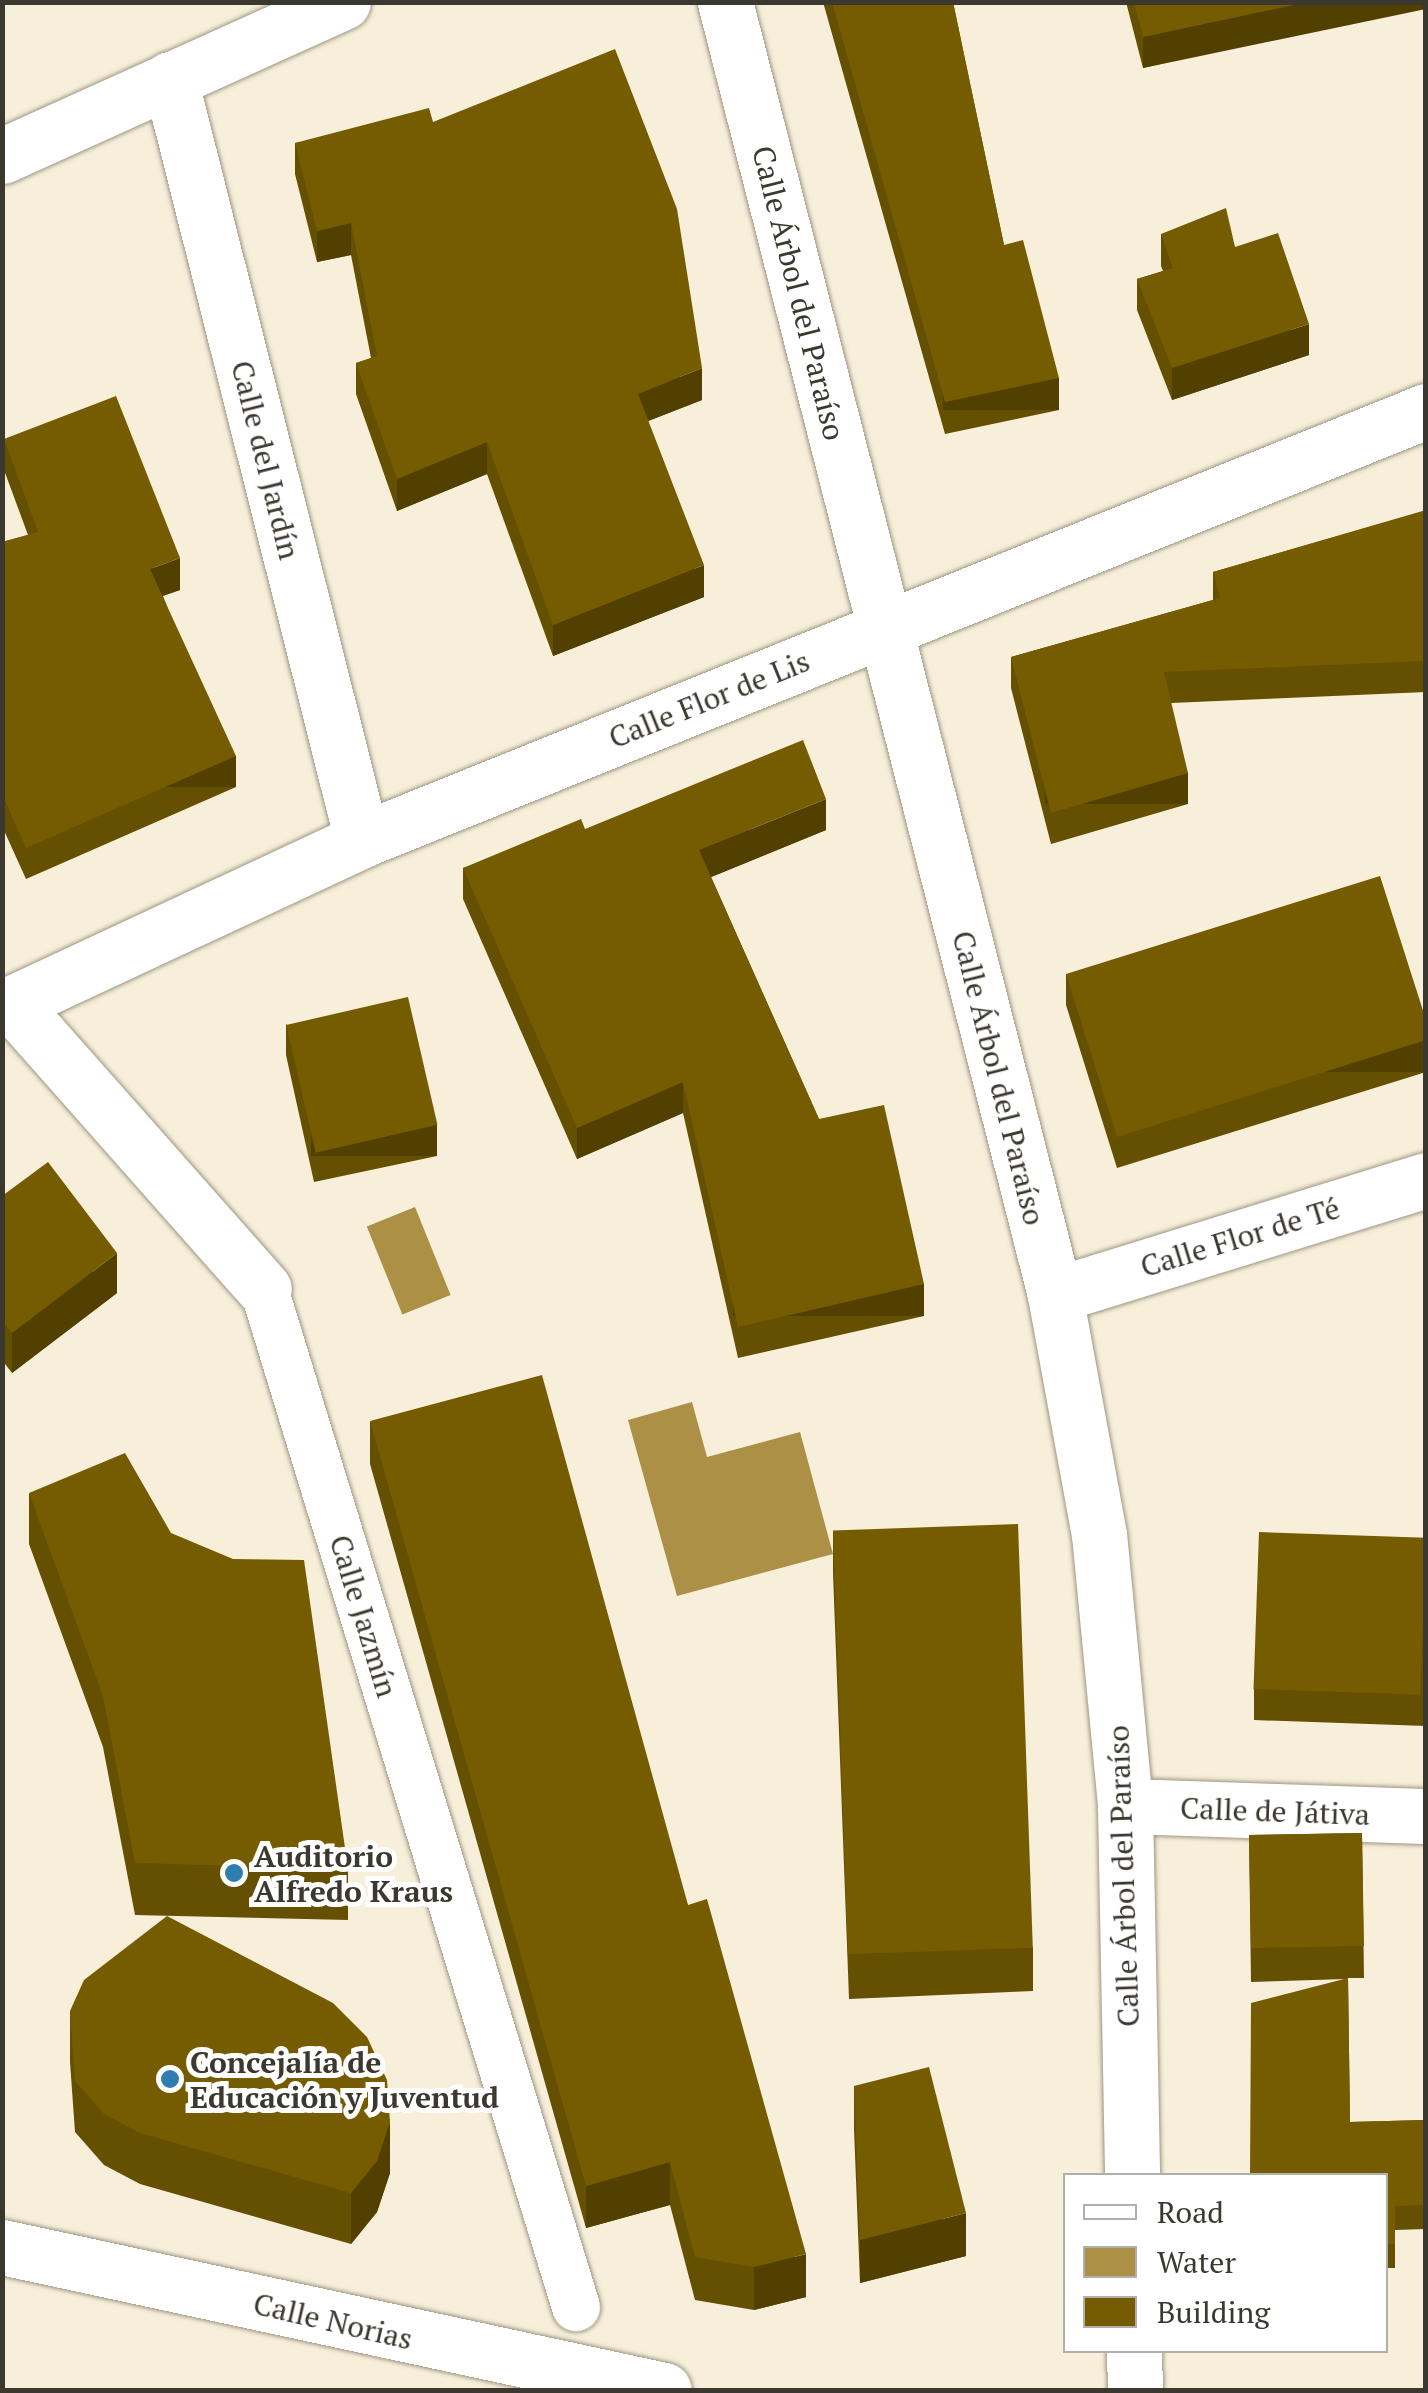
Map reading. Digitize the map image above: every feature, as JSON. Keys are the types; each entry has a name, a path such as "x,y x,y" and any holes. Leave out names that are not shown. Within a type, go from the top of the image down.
{"street":[{"path":"2,156 343,2"},
{"name":"Calle Árbol del Paraíso","path":"725,2 1055,1295 1099,1534 1125,1806 1132,2173"},
{"name":"Calle del Jardín","path":"170,79 362,840"},
{"name":"Calle Flor de Lis","path":"8,1006 362,840 1426,411"},
{"name":"Calle Jazmín","path":"8,1006 264,1289 576,2307"},
{"name":"Calle Flor de Té","path":"1055,1295 1426,1180"},
{"name":"Calle de Játiva","path":"1125,1806 1426,1816"},
{"name":"Calle Norias","path":"2,2247 664,2390"},
{"path":"1134,2353 1135,2390"}],"water":[{"path":"415,1207 451,1295 402,1315 367,1226"},
{"path":"692,1402 707,1457 800,1432 833,1554 677,1596 628,1420"}],"building":[{"path":"832,2 953,2 1004,245 1023,240 1059,378 945,402"},
{"path":"1134,2 1307,2 1143,37"},
{"path":"615,49 677,209 702,368 638,394 704,565 553,625 487,442 397,479 356,363 377,356 351,223 317,231 295,143 429,108 433,122"},
{"path":"1226,208 1235,247 1278,233 1309,324 1172,368 1137,279 1173,268 1161,234"},
{"path":"116,396 180,558 150,569 236,756 26,848 2,794 2,542 38,532 4,439"},
{"path":"1426,510 1426,661 1164,672 1188,773 1051,813 1011,657 1220,598 1213,572"},
{"path":"803,740 826,799 699,850 819,1119 884,1105 924,1284 738,1327 683,1082 577,1128 463,868 581,819 585,829"},
{"path":"1380,876 1426,1020 1426,1040 1117,1137 1066,974"},
{"path":"408,997 437,1125 316,1153 286,1025"},
{"path":"48,1162 117,1253 12,1333 2,1320 2,1196"},
{"path":"542,1375 688,1905 707,1899 806,2254 754,2267 695,2257 670,2162 586,2186 370,1421"},
{"path":"125,1453 171,1533 233,1559 304,1560 348,1869 135,1863 103,1696 29,1493"},
{"path":"1018,1524 1033,1948 848,1954 833,1530"},
{"path":"1259,1532 1426,1538 1420,1695 1254,1689"},
{"path":"1362,1833 1364,1946 1251,1948 1249,1835"},
{"path":"167,1916 333,2003 367,2037 387,2080 390,2122 377,2161 351,2193 140,2133 104,2114 75,2081 70,2011 84,1980"},
{"path":"1348,1978 1350,2122 1426,2120 1426,2205 1395,2206 1395,2244 1388,2244 1388,2173 1250,2173 1251,2003"},
{"path":"929,2067 966,2213 860,2240 854,2086"}],"place":[{"name":"Auditorio Alfredo Kraus","path":"234,1873"},
{"name":"Concejalía de Educación y Juventud","path":"170,2079"}]}
